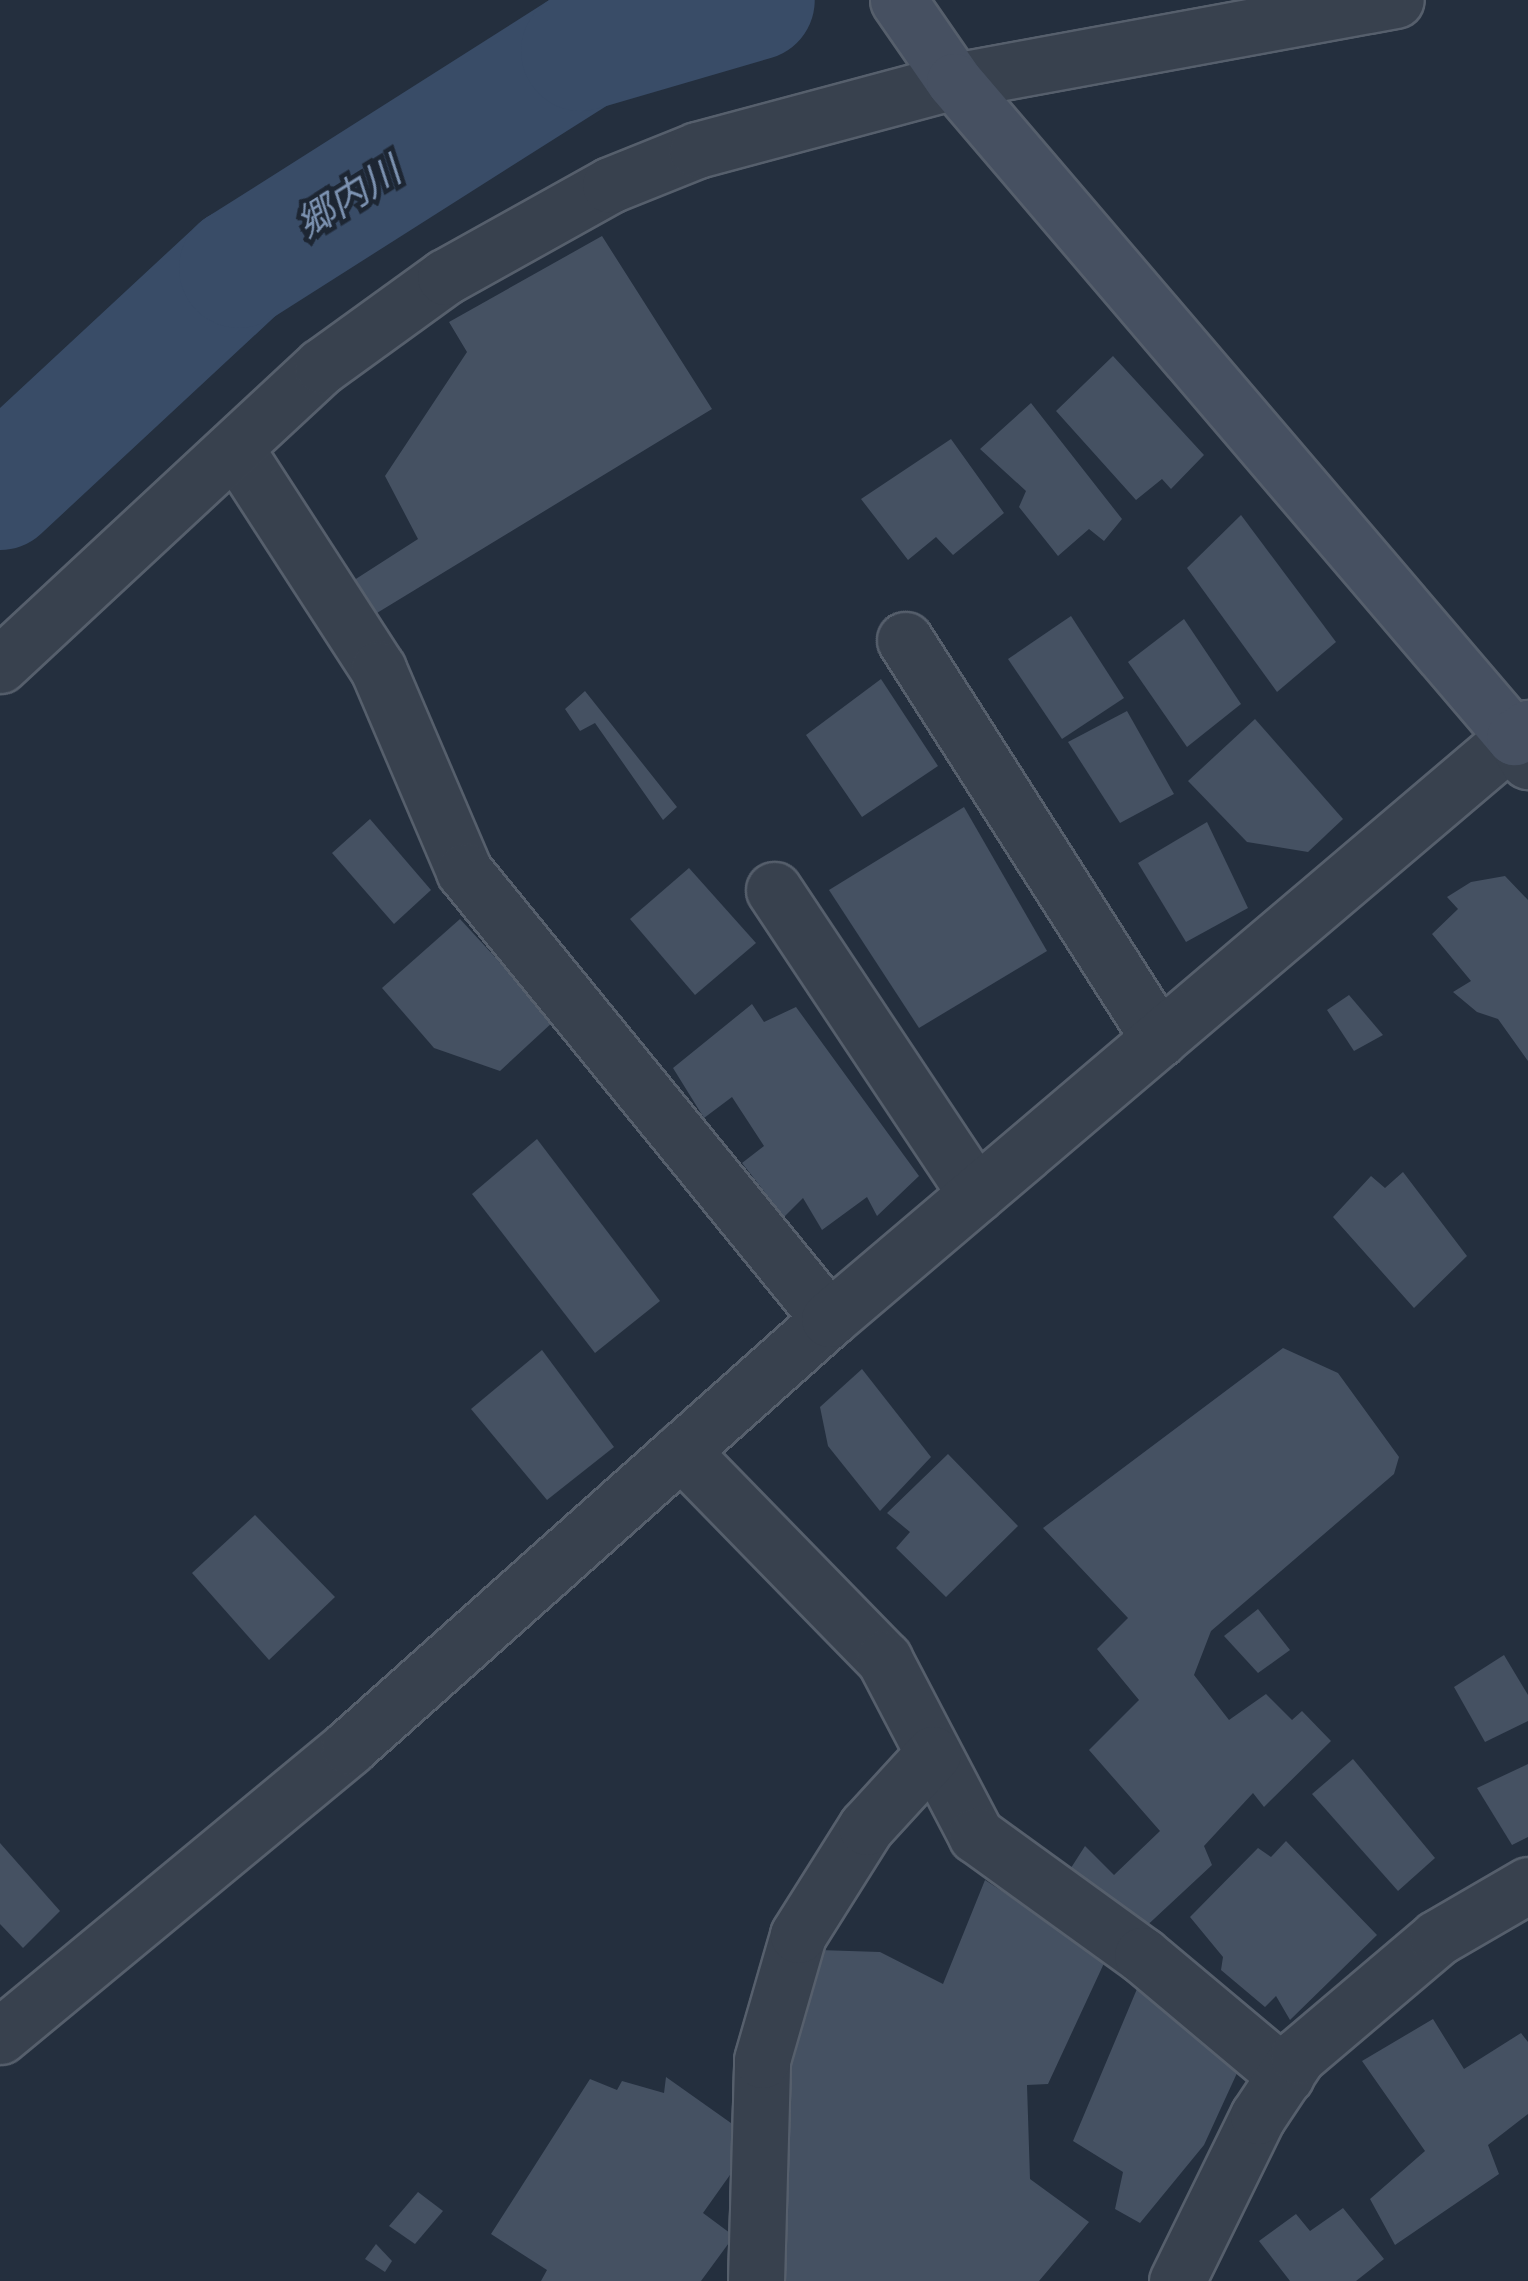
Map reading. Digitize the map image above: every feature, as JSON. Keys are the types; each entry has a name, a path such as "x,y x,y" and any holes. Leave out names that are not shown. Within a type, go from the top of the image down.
{"street":[{"path":"0,2036 349,1747 829,1319 976,1194 1523,742 954,81 898,0"},
{"path":"0,665 322,366 445,277 610,185 696,150 954,81 1396,0"},
{"path":"235,448 378,669 464,870 829,1319"},
{"path":"904,640 1159,1039"},
{"path":"774,890 976,1194"},
{"path":"681,1452 884,1660 976,1835 1142,1955 1286,2076"},
{"path":"756,2281 762,2060 798,1935 866,1827 933,1754"},
{"path":"1177,2281 1258,2116 1298,2056 1437,1938 1528,1885"}],"building":[{"path":"602,236 712,409 372,616 348,584 418,539 385,476 467,352 449,322"},
{"path":"1113,356 1204,455 1171,489 1162,479 1136,500 1056,411"},
{"path":"1031,403 1122,519 1104,541 1089,529 1058,556 1019,507 1026,491 980,449"},
{"path":"951,439 1004,513 953,555 936,537 908,560 861,499"},
{"path":"1241,515 1336,642 1277,692 1187,568"},
{"path":"1071,616 1124,698 1062,739 1008,659"},
{"path":"1184,619 1241,704 1187,747 1128,662"},
{"path":"881,679 938,766 862,817 806,735"},
{"path":"585,691 677,807 663,820 595,723 580,731 565,709"},
{"path":"1127,711 1174,794 1120,823 1068,742"},
{"path":"1255,719 1343,819 1308,852 1247,842 1188,781"},
{"path":"964,807 1047,951 919,1028 829,890"},
{"path":"370,819 431,890 394,924 332,853"},
{"path":"1207,822 1248,908 1186,942 1138,863"},
{"path":"689,868 756,943 695,995 630,919"},
{"path":"1505,876 1528,900 1528,1061 1498,1019 1477,1012 1453,992 1471,981 1432,934 1458,909 1447,897 1471,882"},
{"path":"460,919 554,1021 500,1071 434,1048 382,988"},
{"path":"1349,995 1383,1035 1354,1051 1327,1010"},
{"path":"752,1004 764,1022 796,1007 919,1176 877,1216 867,1197 822,1230 803,1198 784,1217 742,1163 764,1146 732,1097 704,1118 673,1068"},
{"path":"537,1139 660,1301 595,1353 472,1194"},
{"path":"1403,1172 1467,1256 1414,1308 1333,1217 1371,1176 1385,1188"},
{"path":"1283,1348 1338,1373 1399,1457 1394,1474 1211,1631 1194,1675 1229,1720 1266,1694 1292,1720 1302,1711 1331,1741 1264,1807 1253,1793 1204,1846 1212,1865 1140,1932 1069,1871 1085,1846 1114,1875 1160,1831 1089,1750 1139,1700 1097,1649 1128,1618 1043,1528"},
{"path":"542,1350 614,1447 547,1500 471,1409"},
{"path":"862,1369 931,1457 880,1511 828,1446 820,1407"},
{"path":"948,1454 1018,1526 946,1597 896,1548 910,1532 887,1513"},
{"path":"255,1515 335,1597 269,1660 192,1573"},
{"path":"1258,1609 1290,1650 1258,1673 1224,1636"},
{"path":"1504,1655 1528,1695 1528,1721 1485,1742 1454,1687"},
{"path":"1353,1759 1435,1858 1398,1891 1312,1794"},
{"path":"1528,1764 1528,1837 1512,1845 1477,1788"},
{"path":"1286,1841 1377,1935 1290,2020 1276,1996 1265,2007 1221,1970 1223,1957 1190,1917 1258,1848 1271,1857"},
{"path":"0,1843 60,1911 23,1948 0,1924"},
{"path":"985,1880 1106,1959 1048,2084 1027,2085 1030,2179 1089,2222 1039,2281 773,2281 781,2062 819,1950 880,1952 943,1984"},
{"path":"1142,1977 1243,2060 1204,2145 1140,2223 1115,2209 1123,2172 1073,2141"},
{"path":"1433,2019 1464,2069 1521,2033 1528,2042 1528,2114 1488,2145 1499,2174 1395,2245 1370,2199 1425,2151 1362,2061"},
{"path":"666,2077 738,2128 737,2165 703,2213 734,2236 701,2281 541,2281 547,2270 491,2234 590,2079 617,2090 622,2081 664,2093"},
{"path":"418,2192 443,2211 415,2244 389,2226"},
{"path":"1343,2208 1384,2259 1356,2281 1290,2281 1259,2241 1296,2214 1310,2231"},
{"path":"376,2244 392,2261 385,2272 365,2259"}],"waterway":[{"name":"郷内川","path":"0,490 239,268 581,51 755,0"}]}
